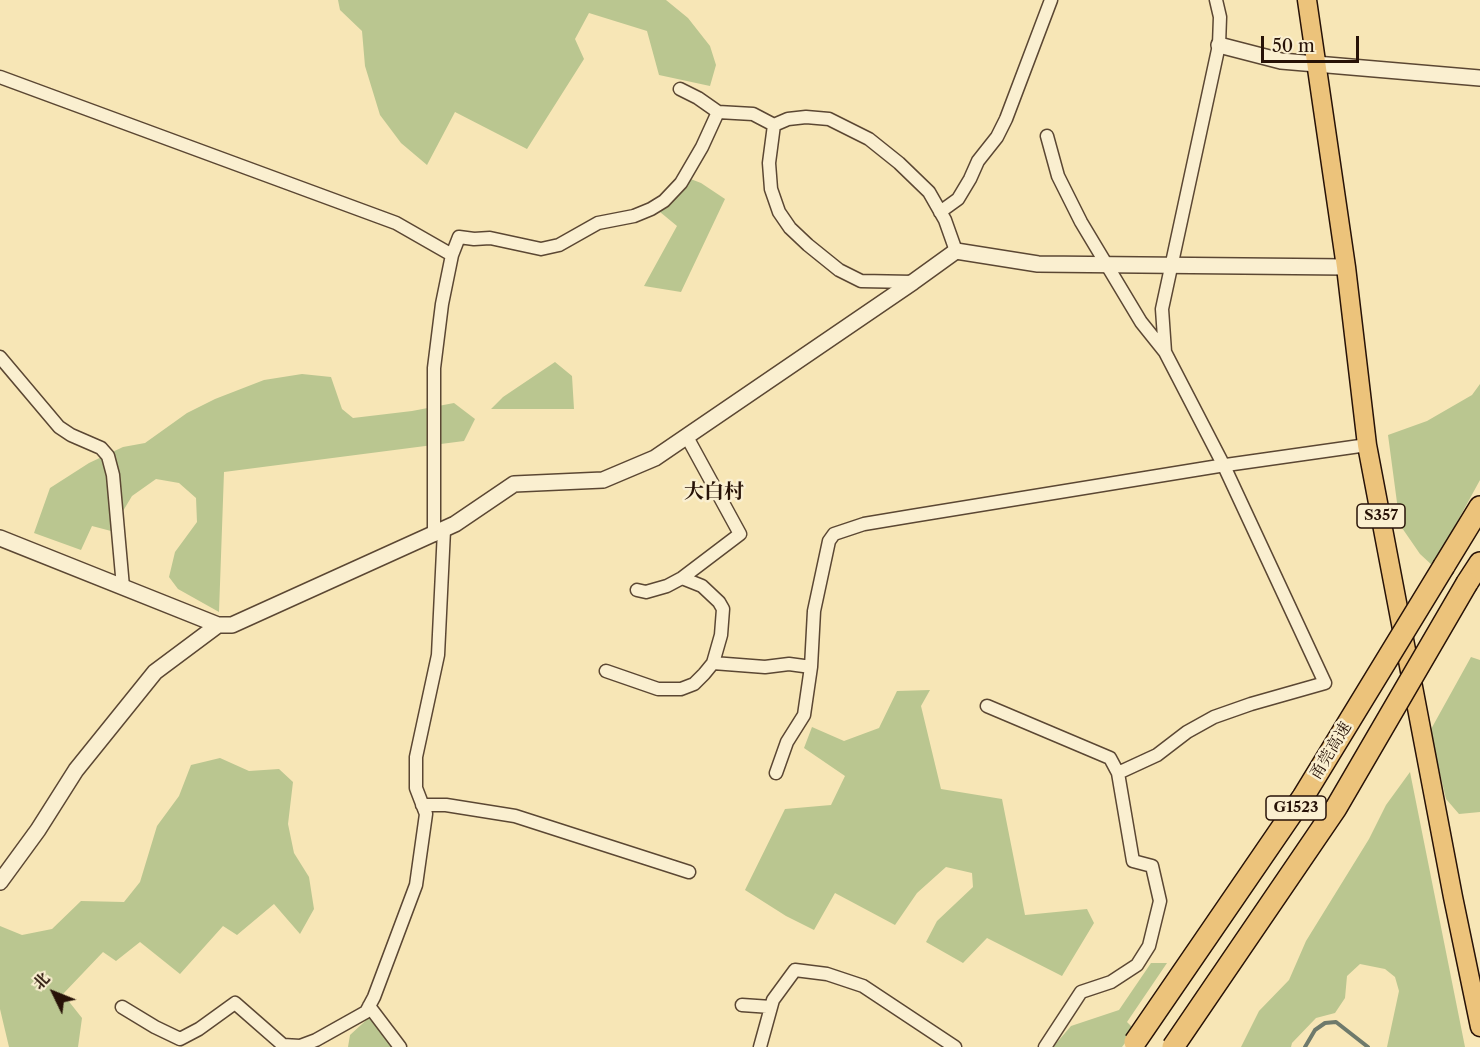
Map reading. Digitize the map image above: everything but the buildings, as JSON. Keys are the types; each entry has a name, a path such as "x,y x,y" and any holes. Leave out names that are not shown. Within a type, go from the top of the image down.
{"highway":[{"name":"甬莞高速","path":"1134,1045 1304,797 1480,507"},
{"name":"甬莞高速","path":"1173,1047 1336,808 1480,564"}],"main road":[{"name":"S357","path":"1307,0 1346,267 1367,446 1450,885 1480,1027"}],"street":[{"path":"940,212 958,199 978,161 997,137 1006,119 1050,0"},
{"path":"1165,352 1162,309 1219,45 1220,17 1216,0"},
{"path":"1219,45 1281,61 1480,78"},
{"path":"0,77 396,223 452,255"},
{"path":"680,89 718,112 753,114 774,125"},
{"path":"122,1007 180,1039 199,1029 235,1003 283,1045 300,1046 316,1040 366,1012 416,885 426,814 416,788 416,757 438,655 439,532 434,368 442,304 452,255 459,237 490,238 541,249 559,245 598,223 651,210 664,201 681,183 702,147 718,112"},
{"path":"774,125 788,119 806,117 830,119 869,139 929,192 956,251"},
{"path":"774,125 769,163 771,189 779,212 790,228 838,270 861,281 913,282"},
{"path":"1047,136 1058,176 1081,222 1141,322 1165,352 1224,466 1325,683 1214,717 1187,732 1157,755 1118,773"},
{"path":"0,538 218,625 232,625 455,525 514,484 603,480 655,458 956,251 1038,264 1346,267"},
{"path":"0,357 59,427 101,448 108,456 113,475 123,587"},
{"path":"637,590 646,592 667,586 682,578 740,534 687,437"},
{"path":"776,773 786,742 804,715 812,667 813,611 829,541 834,534 864,525 912,516 1224,466 1367,446"},
{"path":"606,671 658,689 681,689 694,684 713,663 721,635 723,609 702,586 682,578"},
{"path":"0,882 38,830 76,770 155,672 218,625"},
{"path":"713,663 765,667 789,664 812,667"},
{"path":"987,706 1110,758 1118,773 1133,861 1152,866 1160,901 1149,946 1137,965 1111,982 1081,992 1045,1047"},
{"path":"422,805 446,805 515,816 689,872"},
{"path":"760,1047 773,1000 795,970 827,974 863,986 956,1047"},
{"path":"742,1005 771,1007"},
{"path":"369,1006 400,1047"}],"green space":[{"path":"338,0 666,0 688,18 710,46 716,65 710,86 659,75 647,31 589,13 575,39 584,59 527,149 455,112 427,165 401,143 380,115 365,66 362,31 340,10"},
{"path":"688,178 701,183 725,199 681,292 644,286 677,226 660,212"},
{"path":"555,362 572,376 574,409 491,409 503,397"},
{"path":"302,374 331,377 342,409 353,418 454,403 475,419 464,441 224,472 219,612 178,589 169,577 175,552 197,522 196,498 179,483 156,479 132,496 111,531 92,526 81,550 34,533 50,488 89,463 123,447 145,443 187,413 215,399 264,380"},
{"path":"1480,384 1480,480 1433,566 1420,554 1400,525 1388,435 1427,421 1472,395"},
{"path":"1471,657 1480,660 1480,812 1459,814 1446,799 1430,731"},
{"path":"930,690 921,706 941,789 1002,799 1025,915 1087,909 1094,923 1062,976 987,938 963,963 926,942 937,921 973,887 972,873 946,867 917,893 895,925 835,893 814,930 786,916 745,890 785,809 831,805 845,776 804,748 812,727 844,741 879,728 897,691"},
{"path":"220,758 249,771 279,769 293,782 288,824 294,853 309,877 314,909 300,934 274,904 237,935 223,926 180,974 140,942 116,961 103,952 63,994 82,1018 78,1047 9,1047 0,1009 0,926 22,935 52,929 81,901 124,902 140,882 157,826 179,796 191,765"},
{"path":"1410,772 1465,1047 1387,1047 1399,991 1395,977 1385,969 1360,964 1347,976 1345,998 1335,1013 1316,1018 1292,1043 1291,1047 1241,1047 1259,1011 1289,980 1306,941 1369,839 1386,805"},
{"path":"1151,963 1167,963 1127,1022 1135,1030 1122,1047 1053,1047 1071,1026 1119,1010"},
{"path":"374,1013 395,1047 348,1047 350,1035"}],"waterway":[{"path":"1305,1047 1315,1030 1325,1023 1336,1022 1368,1047"}],"district":[{"name":"大白村","path":"714,492"}]}
